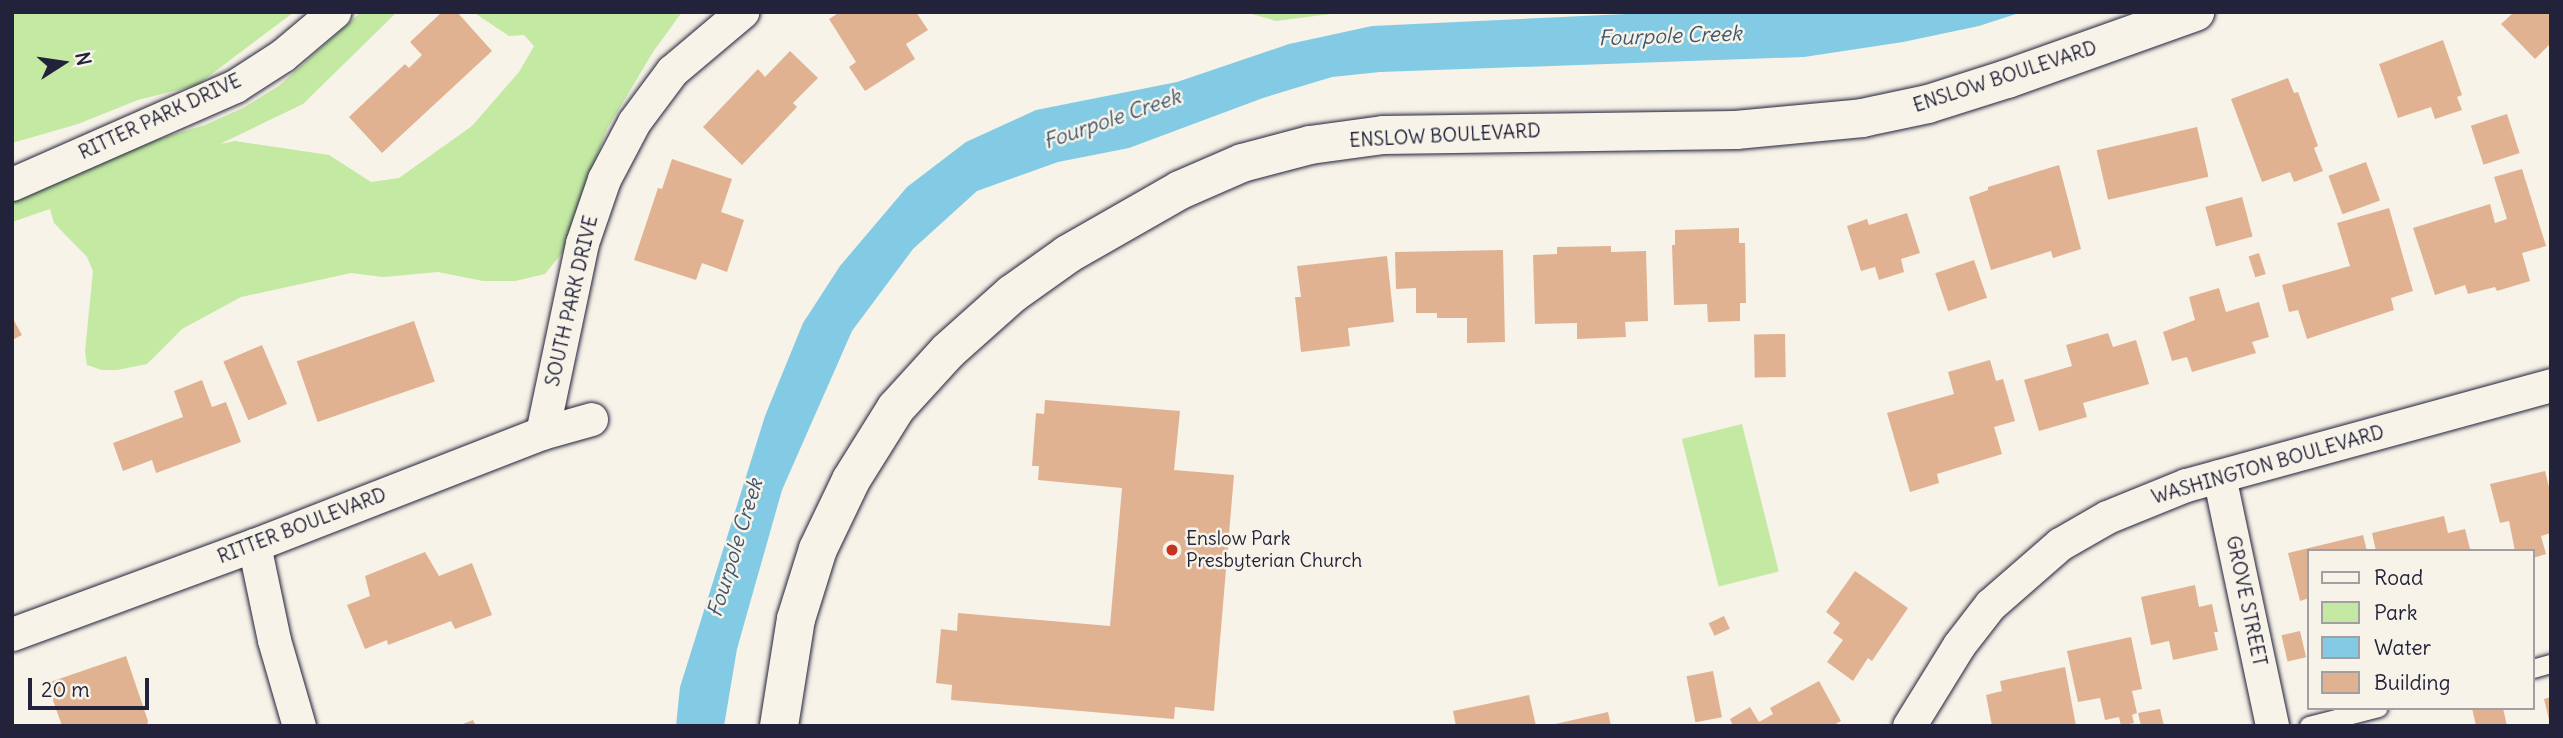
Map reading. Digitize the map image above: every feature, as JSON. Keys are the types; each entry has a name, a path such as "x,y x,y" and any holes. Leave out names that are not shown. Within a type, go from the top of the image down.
{"street":[{"name":"RITTER PARK DRIVE","path":"12,184 234,86 283,55 334,12"},
{"name":"SOUTH PARK DRIVE","path":"542,433 582,243 604,179 634,122 672,71 742,12"},
{"name":"ENSLOW BOULEVARD","path":"779,726 796,619 818,549 851,480 896,408 948,351 1012,294 1068,254 1180,190 1253,160 1310,145 1382,135 1736,130 1862,118 1928,104 2007,79 2195,12"},
{"name":"WASHINGTON BOULEVARD","path":"1909,726 1959,645 1990,606 2060,544 2145,500 2219,476 2551,386"},
{"name":"RITTER BOULEVARD","path":"12,634 254,545 542,433 591,419"},
{"name":"GROVE STREET","path":"2219,476 2273,726"},
{"path":"254,545 274,640 299,726"}],"lane":[{"path":"2309,726 2371,710"}],"green space":[{"path":"12,12 294,12 197,85 138,100 78,124 12,143"},
{"path":"361,12 397,12 303,104 220,144 235,141 329,155 371,182 399,178 472,126 519,72 534,46 524,35 509,36 473,12 682,12 653,52 607,129 565,249 545,274 515,281 483,281 438,272 383,277 351,273 241,297 182,329 147,364 117,370 102,370 87,365 85,351 93,271 87,257 54,223 50,209 12,222 12,191 99,157 205,125 245,107 280,85"},
{"path":"1245,12 1346,12 1276,21"},
{"path":"1742,424 1779,571 1719,586 1682,439"}],"water":[{"name":"Fourpole Creek","path":"1669,12 2022,12 1979,26 1903,42 1804,57 1380,72 1332,77 1263,98 1129,148 1058,162 977,191 913,249 852,331 782,490 737,649 724,726 676,726 680,687 765,416 803,323 840,266 907,187 966,142 1036,110 1177,82 1289,44 1372,26"}],"building":[{"path":"442,12 457,12 492,51 382,153 349,117 405,64 409,68 422,55 410,42"},
{"path":"840,12 916,12 928,30 906,44 915,59 865,91 849,67 856,62 829,19"},
{"path":"2514,12 2551,12 2551,43 2535,59 2501,24"},
{"path":"2443,40 2462,95 2457,97 2462,110 2435,119 2431,107 2398,118 2379,64"},
{"path":"790,51 818,78 793,103 797,107 742,165 703,127 758,69 765,77"},
{"path":"2288,78 2294,93 2298,92 2318,146 2314,148 2323,171 2294,182 2290,172 2262,182 2231,99"},
{"path":"2507,114 2520,153 2484,165 2471,126"},
{"path":"2197,127 2208,177 2108,200 2097,150"},
{"path":"672,159 732,179 721,212 744,220 727,272 702,263 696,280 634,260 658,188 662,189"},
{"path":"2366,162 2380,201 2342,214 2328,176"},
{"path":"2059,165 2081,249 2053,258 2051,251 1991,270 1969,197 1988,190 1988,187"},
{"path":"2522,169 2546,246 2522,253 2530,281 2497,291 2495,287 2468,294 2465,285 2435,295 2413,228 2490,204 2495,223 2507,219 2494,177"},
{"path":"2242,197 2253,237 2216,246 2205,207"},
{"path":"2389,208 2413,291 2391,298 2394,310 2307,339 2298,310 2289,312 2282,285 2350,266 2337,223"},
{"path":"1907,213 1920,253 1901,259 1904,272 1879,280 1875,267 1861,271 1847,226 1867,219 1869,225"},
{"path":"1739,228 1739,243 1745,243 1746,303 1740,303 1740,321 1708,322 1707,304 1674,305 1672,245 1675,245 1675,230"},
{"path":"1611,246 1611,252 1646,251 1648,321 1625,322 1626,337 1577,339 1577,323 1535,324 1533,255 1557,254 1557,247"},
{"path":"1503,250 1505,342 1467,343 1467,318 1437,318 1437,313 1416,313 1416,288 1396,289 1395,252"},
{"path":"2259,253 2266,274 2255,277 2249,256"},
{"path":"1387,256 1394,322 1348,328 1350,346 1301,352 1295,297 1301,297 1297,266"},
{"path":"1974,260 1987,298 1948,311 1935,273"},
{"path":"2219,288 2226,312 2259,302 2269,337 2252,342 2256,353 2192,372 2187,357 2172,361 2163,332 2195,320 2189,297"},
{"path":"12,317 22,335 12,340"},
{"path":"414,321 435,382 318,422 297,361"},
{"path":"2108,333 2113,347 2136,340 2149,384 2083,403 2087,417 2039,431 2024,380 2072,366 2066,345"},
{"path":"1785,334 1786,377 1755,378 1754,335"},
{"path":"262,345 287,404 248,420 223,361"},
{"path":"1990,360 1996,381 2003,379 2015,421 1994,427 2002,454 1937,474 1939,483 1910,492 1887,413 1954,394 1948,372"},
{"path":"202,380 212,407 226,402 241,442 156,473 152,460 123,471 113,443 183,417 174,391"},
{"name":"Enslow Park Presbyterian Church","path":"1045,400 1180,411 1174,470 1234,475 1214,711 1175,707 1174,719 951,700 952,685 936,683 941,629 957,631 958,613 1110,626 1122,488 1038,480 1039,466 1032,466 1036,413 1044,414"},
{"path":"2545,471 2551,495 2551,533 2541,536 2546,554 2535,557 2535,549 2515,549 2509,521 2500,523 2490,484"},
{"path":"2444,516 2448,533 2465,529 2470,549 2376,549 2372,533"},
{"path":"2363,535 2366,549 2308,549 2308,598 2300,601 2288,553"},
{"path":"425,552 439,576 472,563 492,615 455,629 451,621 388,645 387,640 365,649 347,605 370,596 365,576"},
{"path":"1855,571 1908,608 1872,661 1868,658 1853,681 1827,662 1843,640 1833,633 1840,623 1826,612"},
{"path":"2195,585 2199,607 2212,604 2218,632 2214,632 2218,650 2173,660 2169,641 2151,645 2141,597"},
{"path":"1724,616 1730,629 1715,636 1709,623"},
{"path":"2300,631 2306,657 2288,662 2281,635"},
{"path":"2131,637 2142,689 2132,691 2137,713 2132,715 2134,723 2121,726 2119,717 2105,720 2100,698 2078,702 2067,651"},
{"path":"126,656 148,721 147,726 62,726 47,683"},
{"path":"2065,667 2076,726 1992,726 1986,695 2002,691 2000,681"},
{"path":"1713,671 1722,717 1695,722 1686,676"},
{"path":"1819,681 1841,721 1832,726 1733,726 1730,719 1750,707 1759,722 1773,714 1770,708"},
{"path":"1529,695 1536,726 1456,726 1453,711"},
{"path":"2551,697 2551,724 2550,724 2544,699"},
{"path":"2160,709 2164,726 2141,726 2138,713"},
{"path":"2472,710 2503,710 2507,726 2476,726"},
{"path":"1608,712 1611,726 1551,726 1551,725"},
{"path":"473,720 476,726 458,726"}],"place":[{"name":"Enslow Park Presbyterian Church","path":"1172,550"}]}
